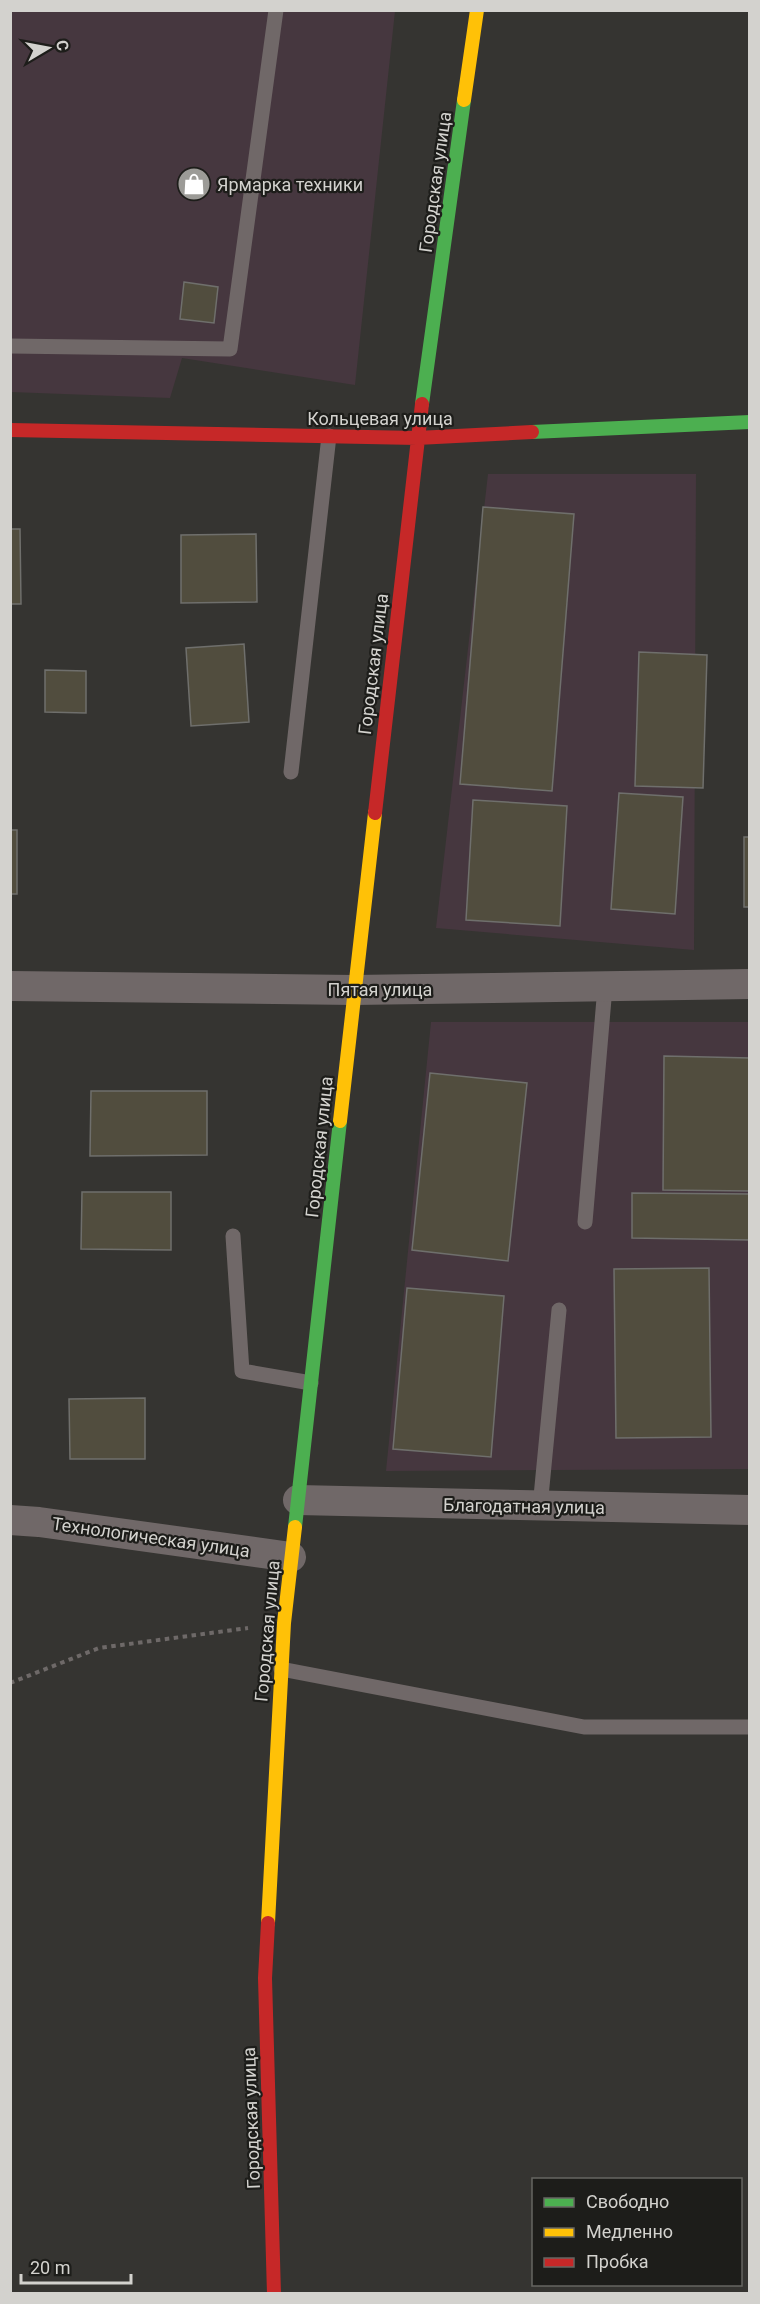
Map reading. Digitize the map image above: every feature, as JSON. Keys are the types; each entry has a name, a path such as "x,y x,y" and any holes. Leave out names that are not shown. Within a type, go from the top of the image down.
{"street":[{"name":"Городская улица","path":"274,2294 265,1978 284,1623 417,438 477,10"},
{"name":"Кольцевая улица","path":"10,430 417,438 750,422"},
{"name":"Пятая улица","path":"10,986 354,990 750,984"},
{"name":"Благодатная улица","path":"298,1500 750,1510"},
{"name":"Технологическая улица","path":"10,1520 39,1522 291,1557"}],"lane":[{"path":"10,346 230,349 276,10"},
{"path":"291,772 329,436"},
{"path":"585,1222 605,987"},
{"path":"233,1236 242,1371 310,1383"},
{"path":"540,1507 559,1310"},
{"path":"281,1669 584,1727 750,1727"}],"path":[{"path":"10,1683 99,1648 284,1623"}],"shaded area":[{"name":"Ярмарка техники","path":"11,11 395,11 355,385 182,358 170,398 11,392"},
{"path":"488,474 696,474 694,950 436,928"},
{"path":"431,1022 749,1022 749,1469 386,1471"}],"building":[{"path":"184,282 218,287 214,323 180,319"},
{"path":"483,507 574,514 552,791 460,784"},
{"path":"10,529 20,529 21,604 10,604"},
{"path":"256,534 257,602 181,603 181,535"},
{"path":"244,644 249,722 191,726 186,648"},
{"path":"639,652 707,655 703,788 635,786"},
{"path":"45,670 86,671 86,713 45,712"},
{"path":"619,793 683,797 675,914 611,909"},
{"path":"473,800 567,806 560,926 466,920"},
{"path":"10,830 17,830 17,894 10,894"},
{"path":"744,837 750,837 750,907 744,907"},
{"path":"664,1056 750,1058 750,1191 663,1190"},
{"path":"430,1073 527,1083 508,1261 412,1250"},
{"path":"91,1091 207,1091 207,1155 90,1156"},
{"path":"82,1192 171,1192 171,1250 81,1249"},
{"path":"632,1193 750,1194 750,1240 632,1238"},
{"path":"709,1268 711,1437 616,1438 614,1269"},
{"path":"407,1288 504,1296 491,1457 393,1449"},
{"path":"145,1398 145,1459 70,1459 69,1399"}],"traffic: fast":[{"path":"422,404 464,100"},
{"path":"532,432 750,422"},
{"path":"295,1527 340,1121"}],"traffic: slow":[{"path":"464,100 477,10"},
{"path":"340,1121 375,813"},
{"path":"268,1923 284,1623 295,1527"}],"traffic: jam":[{"path":"375,813 422,404"},
{"path":"10,430 417,438 532,432"},
{"path":"268,1923 265,1978 274,2294"}],"place":[{"name":"Ярмарка техники","path":"194,184"}]}
